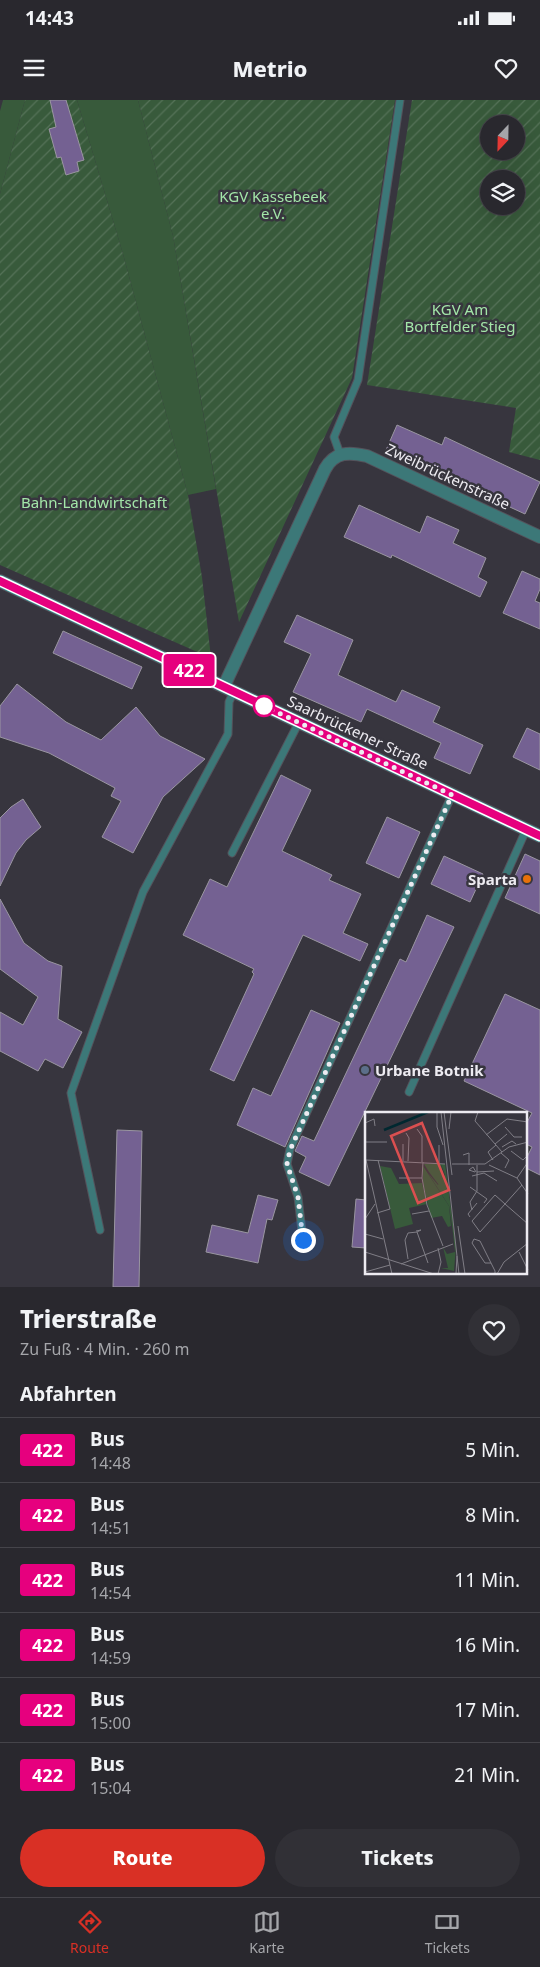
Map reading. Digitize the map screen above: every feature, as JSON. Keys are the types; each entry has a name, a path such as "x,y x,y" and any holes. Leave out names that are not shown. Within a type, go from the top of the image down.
{"street":[{"name":"Zweibrückenstraße","path":"340,454 354,453 367,456 540,537"},
{"path":"229,689 325,469 333,458 340,454"},
{"name":"Saarbrückener Straße","path":"0,581 540,836"}],"lane":[{"path":"340,454 334,437 358,380 400,100"},
{"path":"100,1230 71,1093 143,892 228,734 229,689"},
{"path":"232,853 299,722"},
{"path":"303,1240 298,1197 287,1164 290,1150 452,795"},
{"path":"409,1092 526,830"}],"green space":[{"path":"3,100 25,100 0,194 0,111"},
{"name":"Bahn-Landwirtschaft","path":"25,100 77,100 123,254 188,495 202,577 211,658 0,565 0,194"},
{"path":"77,100 138,100 173,236 216,489 188,495 123,254"},
{"name":"KGV Kassebeek e.V.","path":"138,100 395,100 352,378 239,622 173,236"},
{"name":"KGV Am Bortfelder Stieg","path":"412,100 540,100 540,460 509,452 516,408 367,385"}],"building":[{"path":"50,100 66,100 84,160 77,162 79,171 66,175 61,157 57,158 49,129 56,127"},
{"path":"397,425 442,445 445,437 540,482 525,514 386,450"},
{"path":"359,505 420,533 427,516 459,530 453,543 486,558 478,577 487,582 480,597 392,555 391,558 344,537"},
{"path":"522,571 540,579 540,589 535,601 540,603 540,629 503,613"},
{"path":"297,615 353,640 338,675 396,702 402,690 440,707 433,722 483,745 470,774 434,758 441,743 367,709 361,722 293,692 311,654 284,642"},
{"path":"63,631 142,667 132,689 53,653"},
{"path":"17,684 66,722 101,740 136,707 160,736 205,759 163,797 133,853 102,837 121,801 111,796 115,788 49,753 0,737 0,706"},
{"path":"527,728 540,734 540,770 513,757"},
{"path":"281,775 311,790 282,851 332,875 329,880 361,894 343,933 368,944 360,961 303,935 234,1081 210,1070 254,974 252,972 254,969 183,935 210,879 227,887"},
{"path":"23,799 41,827 26,840 16,853 0,886 0,818"},
{"path":"387,817 420,832 399,878 366,863"},
{"name":"Sparta","path":"525,854 540,861 540,914 505,898"},
{"path":"444,856 483,874 470,902 431,884"},
{"path":"0,899 24,943 48,961 62,966 58,1019 82,1032 63,1068 45,1059 38,1071 0,1051 0,1012 23,1025 38,997 0,969"},
{"path":"427,915 454,927 329,1186 299,1172 306,1157 295,1151 302,1136 314,1141 400,959 406,962"},
{"path":"505,994 540,1010 540,1175 528,1169 528,1155 532,1147 528,1145 528,1120 532,1113 464,1081"},
{"path":"311,1010 340,1023 285,1147 237,1125 253,1088 271,1096"},
{"path":"117,1130 142,1131 139,1287 113,1287"},
{"path":"258,1195 278,1200 272,1220 267,1219 258,1263 206,1252 212,1225 248,1233"},
{"path":"356,1199 365,1200 365,1248 352,1247"}],"bus line":[{"name":"422","path":"0,581 540,836"}],"place":[{"name":"Sparta","path":"527,879"},
{"name":"Urbane Botnik","path":"365,1070"}],"route":[{"path":"264,706 452,795 290,1150 287,1164 298,1197 303,1240"}]}
